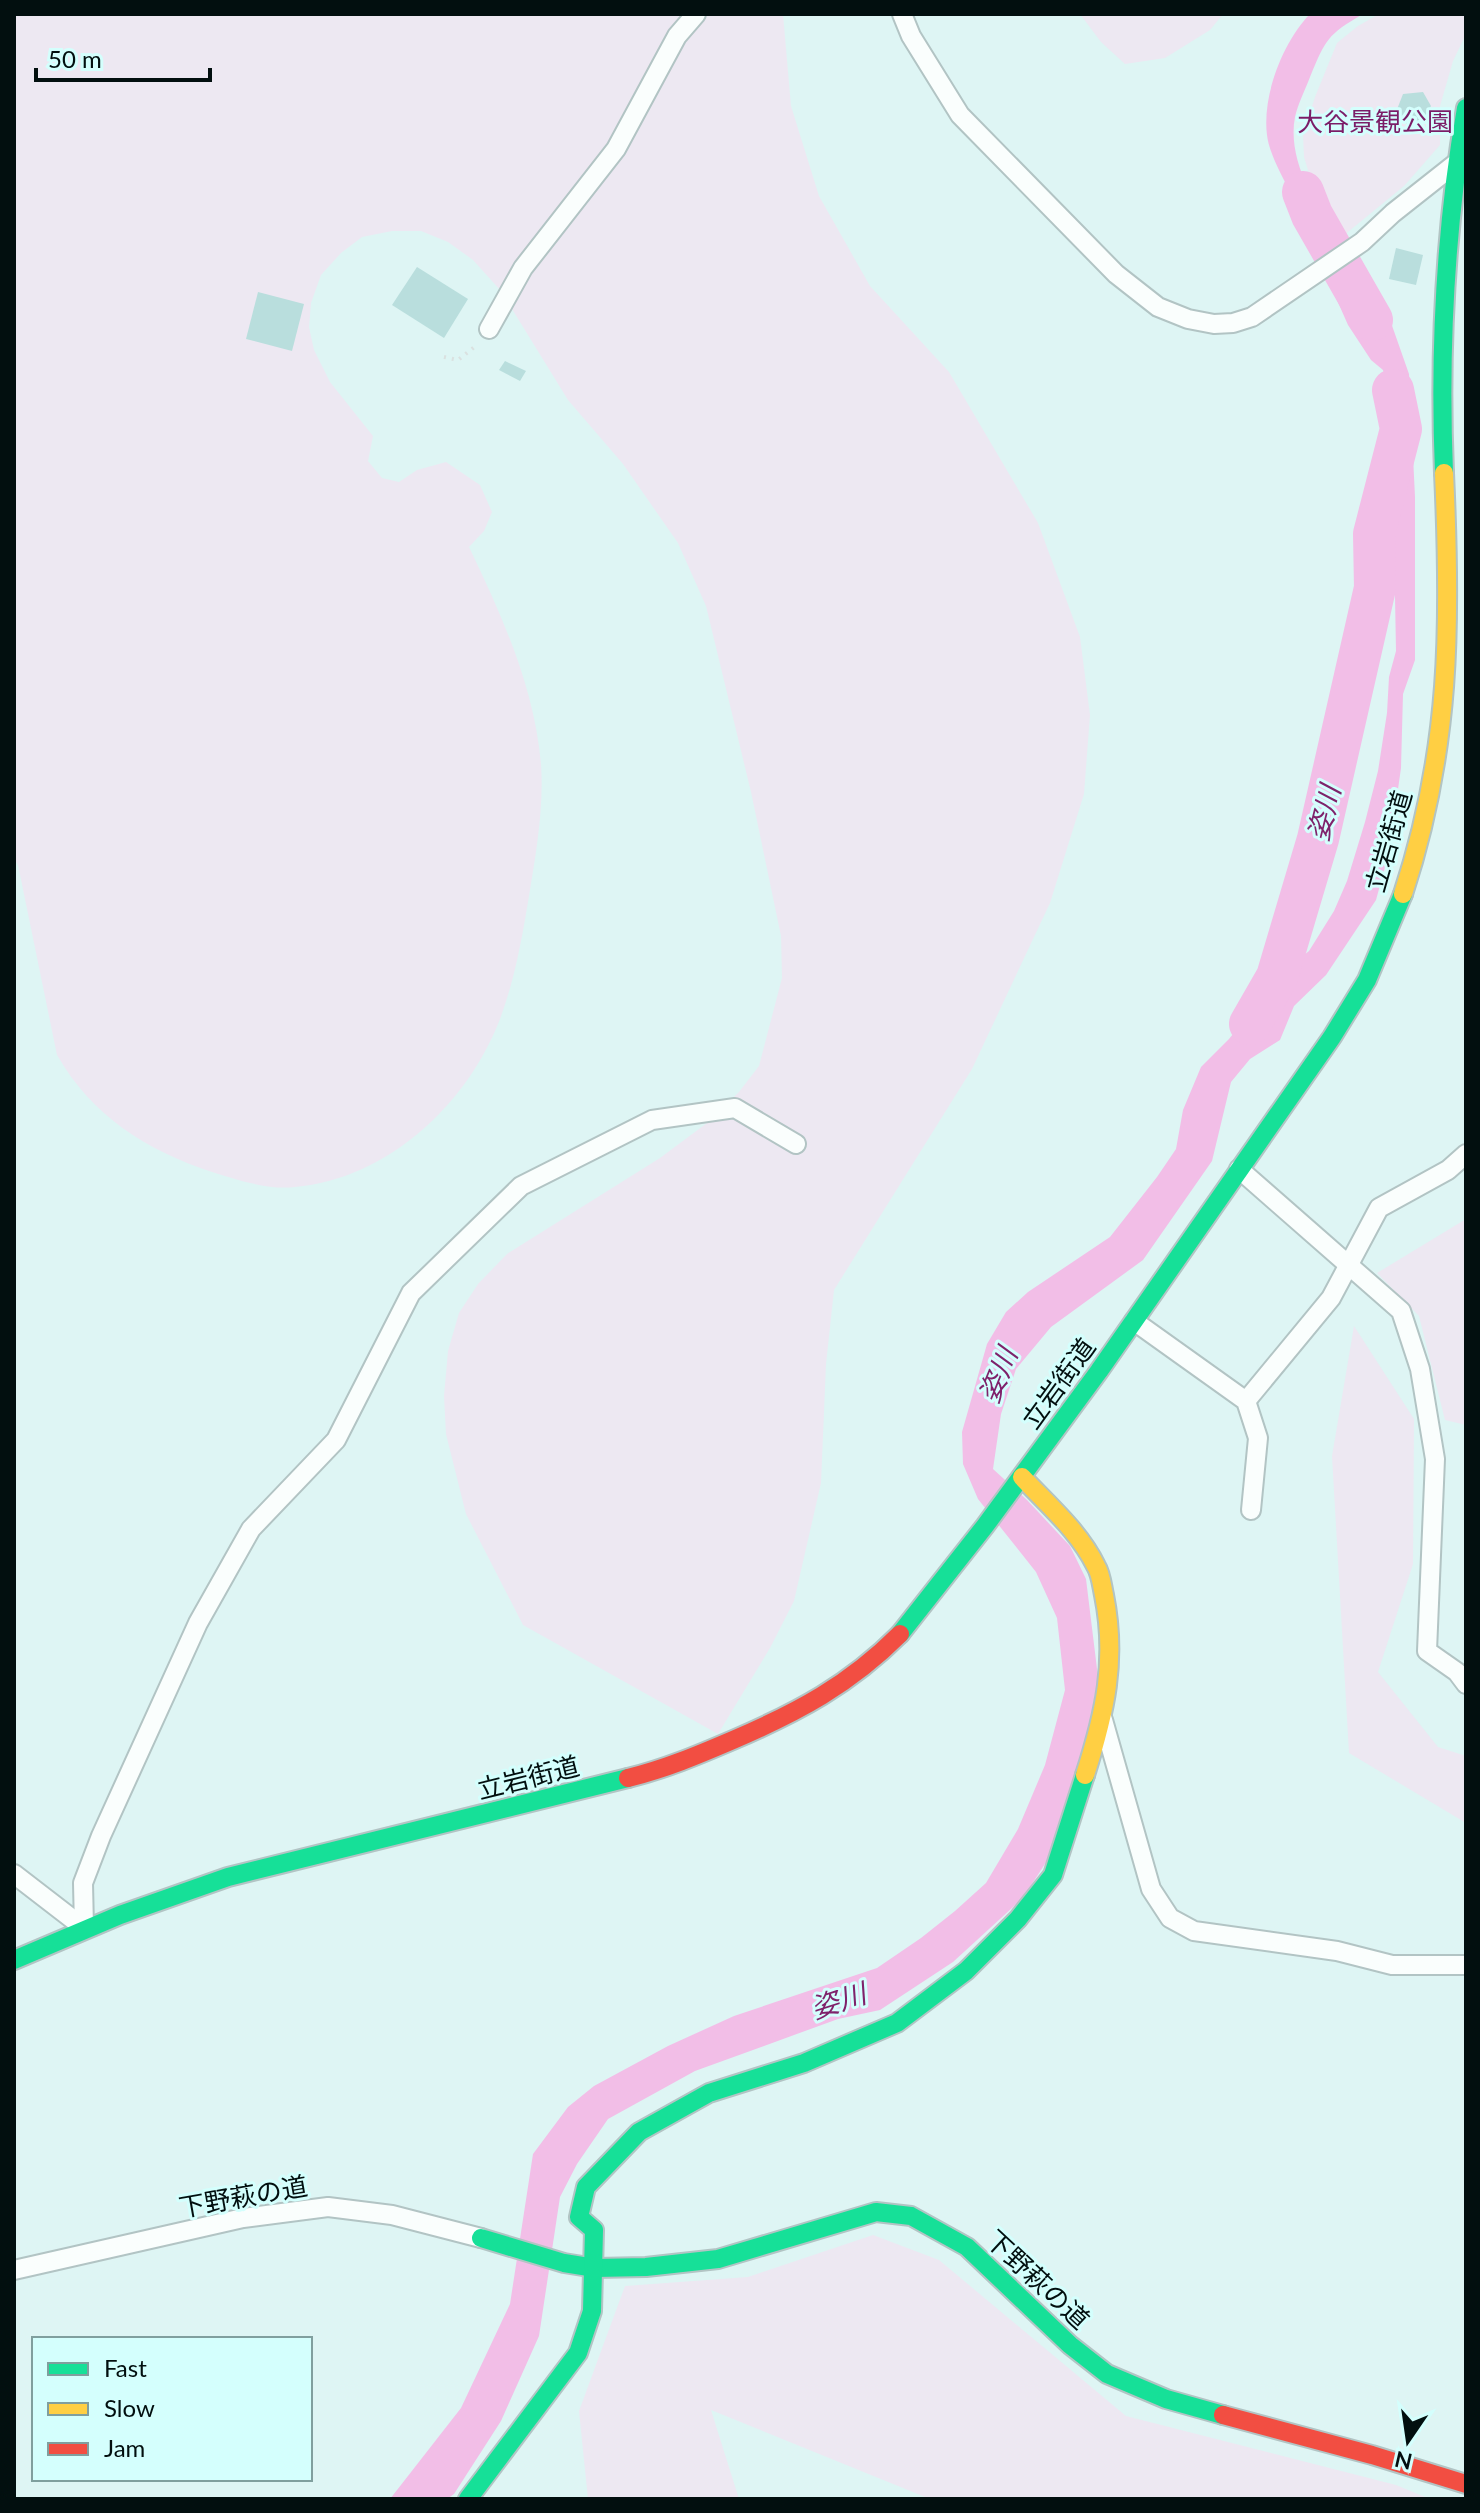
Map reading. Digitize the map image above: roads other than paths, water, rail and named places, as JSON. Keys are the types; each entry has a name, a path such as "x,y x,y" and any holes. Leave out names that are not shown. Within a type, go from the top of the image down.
{"street":[{"path":"489,329 523,268 616,149 677,36 696,14"},
{"path":"902,14 911,36 960,115 1116,274 1158,307 1188,319 1214,324 1233,323 1252,317 1362,242 1455,164"},
{"name":"立岩街道","path":"14,1960 84,1928 164,1897 228,1877 666,1769 740,1739 819,1700 872,1662 910,1624 1022,1477 1332,1037 1366,981 1411,871 1436,756 1458,603 1442,347 1455,164 1466,108"},
{"path":"84,1928 83,1883 87,1871 198,1623 251,1529 336,1440 411,1293 521,1186 652,1120 735,1108 796,1144"},
{"path":"1246,1401 1331,1298 1379,1208 1448,1170 1466,1154"},
{"path":"1239,1169 1401,1311 1420,1369 1435,1459 1427,1651 1457,1672 1466,1684"},
{"path":"1134,1321 1246,1401 1258,1438 1251,1510"},
{"path":"468,2499 578,2353 592,2311 595,2268 594,2230 579,2217 586,2187 639,2132 709,2093 804,2063 897,2023 966,1971 1018,1919 1053,1875 1103,1720 1110,1661 1108,1616 1098,1568 1075,1533 1022,1477"},
{"path":"1103,1720 1151,1889 1170,1918 1194,1931 1337,1951 1392,1965 1466,1965"},
{"path":"14,1874 84,1928"},
{"name":"下野萩の道","path":"14,2270 243,2218 328,2207 392,2215 564,2263 595,2268 646,2267 718,2259 876,2212 911,2216 967,2247 1070,2345 1107,2374 1166,2399 1466,2484"}],"water":[{"path":"1310,14 1363,14 1342,27 1324,46 1295,117 1295,149 1304,180 1338,235 1323,246 1275,161 1266,119 1276,70 1291,39"},
{"path":"1356,258 1389,317 1409,374 1415,497 1415,660 1403,694 1401,768 1389,852 1376,900 1326,975 1294,1006 1280,1040 1250,1059 1231,1082 1212,1161 1143,1260 1051,1327 1016,1369 1001,1414 993,1469 1070,1546 1086,1579 1098,1677 1084,1757 1052,1853 1023,1898 953,1962 880,2010 838,2019 695,2071 608,2119 577,2164 560,2197 539,2336 501,2421 454,2494 447,2499 390,2499 461,2408 510,2304 533,2154 568,2107 594,2086 668,2046 734,2016 877,1968 921,1938 986,1883 1018,1829 1045,1765 1065,1690 1057,1618 1036,1572 978,1499 963,1464 962,1432 987,1344 1006,1312 1028,1292 1110,1237 1176,1149 1183,1110 1201,1067 1251,1012 1266,986 1309,951 1334,911 1347,881 1378,771 1389,677 1396,651 1394,543 1397,429 1383,370 1371,360 1348,325 1333,291 1333,281"}],"waterway":[{"name":"姿川","path":"1303,192 1312,215 1372,320"},
{"name":"姿川","path":"1250,1024 1277,977 1318,839 1375,588 1374,534 1401,429 1393,390"}],"park label":[{"name":"大谷景観公園","path":"1375,121"}]}
